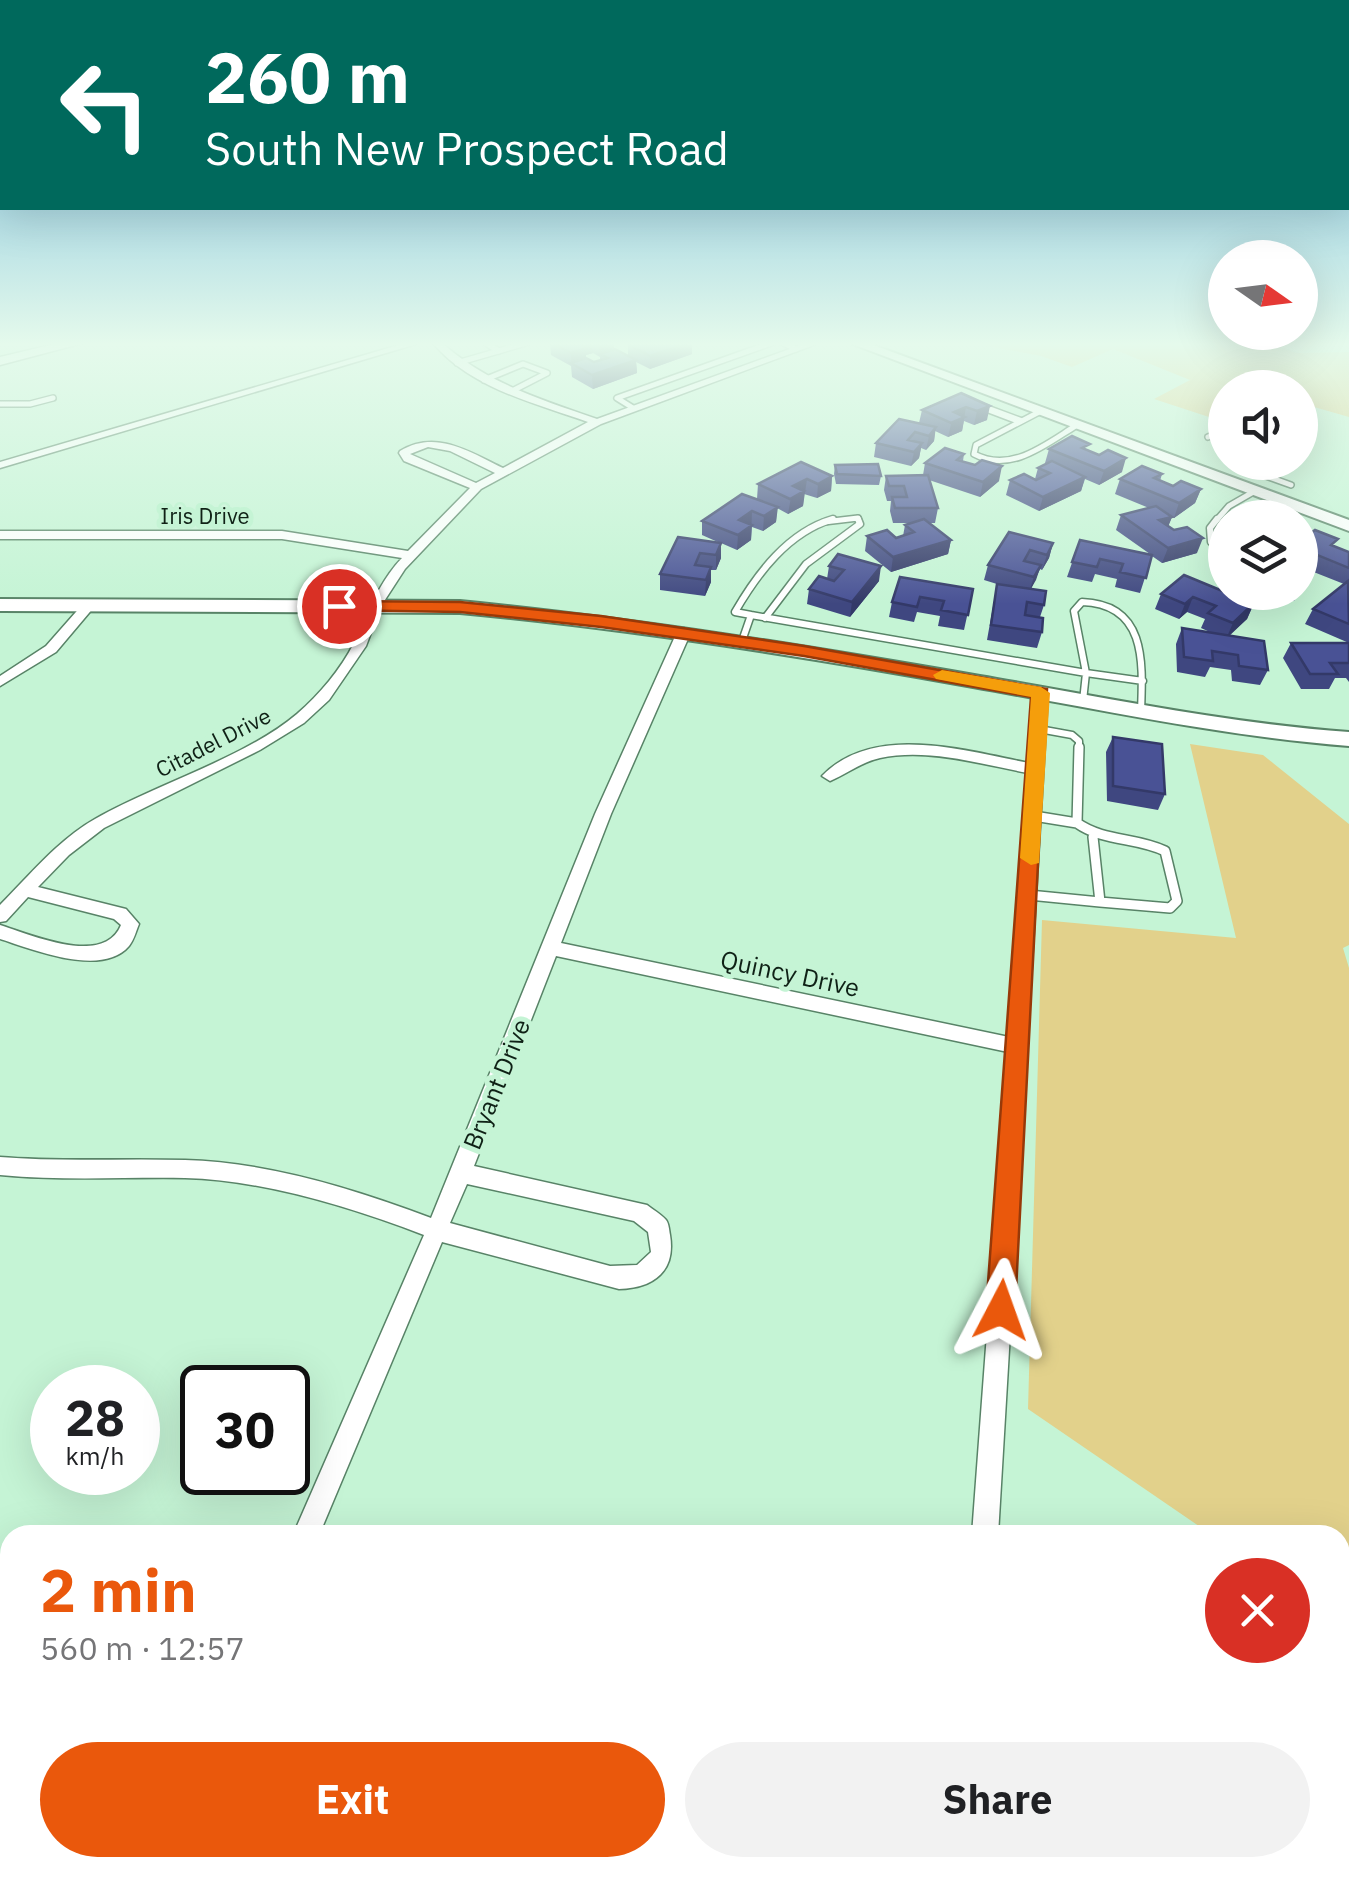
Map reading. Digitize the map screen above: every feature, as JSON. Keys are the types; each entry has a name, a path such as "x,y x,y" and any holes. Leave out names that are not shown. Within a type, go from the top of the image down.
{"main road":[{"path":"1092,430 1208,473"},
{"path":"1228,480 1272,500"},
{"path":"1318,519 1349,526"},
{"path":"0,605 494,610 684,632 1224,726 1349,739"}],"street":[{"path":"0,465 120,430"},
{"name":"Citadel Drive","path":"0,916 62,851 98,824 255,747 299,720 343,674 360,646 375,606 409,554 477,487 583,430"},
{"path":"477,487 408,459 404,453 420,444 436,444 502,472"},
{"name":"Iris Drive","path":"0,535 282,536 409,554"},
{"path":"0,682 51,648 88,607"},
{"name":"Bryant Drive","path":"310,1525 461,1173 603,814 684,632"},
{"path":"986,1525 1041,693"},
{"path":"830,776 862,757 904,751 1036,770"},
{"path":"0,932 84,955 100,955 114,949 129,932 130,924 120,914 24,890"},
{"name":"Quincy Drive","path":"550,948 1019,1047"},
{"path":"0,1166 60,1171 187,1169 236,1174 359,1200 437,1230 625,1278 648,1273 662,1254 658,1228 639,1212 461,1173"}],"lane":[{"path":"1006,430 976,446 974,454 993,462 1009,462 1067,430"},
{"path":"1277,480 1291,485"},
{"path":"1239,500 1255,490"},
{"path":"765,618 796,572 823,547 860,524 858,518 846,515 828,520 774,557 735,612 765,618 1086,673 1142,681"},
{"path":"1083,701 1086,673 1074,611 1082,602 1101,602 1113,605 1129,618 1139,648 1142,711"},
{"path":"742,642 751,615"},
{"path":"1038,730 1072,735 1079,741 1077,823"},
{"path":"1029,895 1170,908 1177,901 1166,851 1154,844 1092,837 1077,823 1034,816"},
{"path":"1092,837 1100,902"}],"shaded area":[{"path":"1190,744 1263,755 1349,824 1349,945 1343,948 1349,968 1349,1525 1197,1525 1028,1409 1042,920 1236,938"}],"building":[{"path":"889,430 934,430 929,436 915,432 908,440 922,443 914,452 876,443"},
{"path":"1072,436 1090,444 1082,448 1099,455 1108,450 1126,458 1104,471 1049,449"},
{"path":"945,448 964,454 957,460 975,465 982,460 1002,466 983,482 925,463"},
{"path":"1052,461 1085,477 1043,497 1010,480 1024,474 1036,480 1050,473 1038,468"},
{"path":"801,462 832,476 818,484 807,479 793,486 804,491 790,499 758,484"},
{"path":"878,464 881,476 837,474 835,465"},
{"path":"1142,466 1162,474 1154,478 1173,486 1181,481 1201,489 1179,503 1120,479"},
{"path":"928,475 938,508 895,508 892,497 907,497 904,486 889,486 886,476"},
{"path":"742,494 778,507 764,516 752,511 739,520 752,525 738,535 702,521"},
{"path":"1156,506 1172,517 1159,520 1174,530 1187,527 1203,538 1168,548 1121,515"},
{"path":"924,519 951,540 893,557 867,536 887,530 896,538 914,532 905,525"},
{"path":"1318,531 1338,539 1331,545 1349,552 1349,568 1318,555"},
{"path":"1009,532 1053,543 1047,555 1030,550 1024,561 1041,565 1034,577 988,565"},
{"path":"678,537 721,543 716,555 700,553 695,565 711,567 706,580 660,574"},
{"path":"1080,540 1152,555 1146,578 1120,572 1123,564 1100,559 1097,567 1072,562"},
{"path":"838,554 881,566 852,602 809,589 819,576 834,581 844,570 829,566"},
{"path":"1184,575 1208,585 1208,603 1193,597 1185,604 1161,594"},
{"path":"900,577 973,589 968,615 941,610 944,601 920,597 917,607 892,602"},
{"path":"1348,581 1349,624 1315,610"},
{"path":"997,584 1046,591 1044,605 1027,602 1025,615 1043,618 1042,632 991,625"},
{"path":"1211,610 1247,610 1233,623 1208,613"},
{"path":"1182,628 1264,641 1268,670 1239,666 1238,655 1212,651 1213,661 1184,657"},
{"path":"1291,643 1349,643 1349,663 1330,663 1338,674 1310,674"},
{"path":"1113,737 1162,744 1165,794 1113,786"}],"slow traffic":[{"path":"942,675 1041,693 1031,858"}],"route":[{"path":"339,606 460,607 684,632 1041,693 1001,1310"}]}
